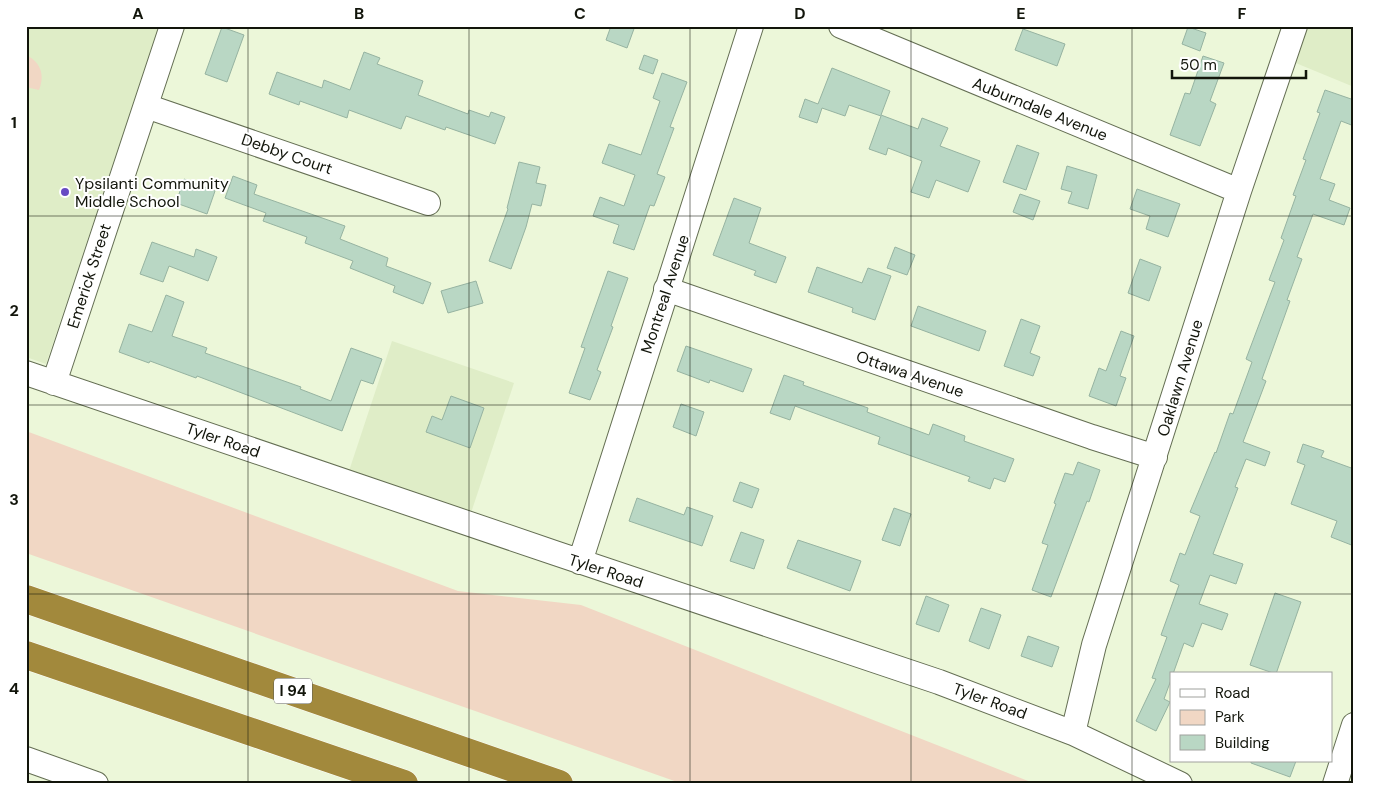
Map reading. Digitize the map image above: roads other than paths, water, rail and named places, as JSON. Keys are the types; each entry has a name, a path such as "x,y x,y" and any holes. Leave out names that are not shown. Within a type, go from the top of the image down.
{"highway":[{"name":"I 94","path":"26,598 559,784"},
{"path":"26,655 404,784"}],"street":[{"name":"Emerick Street","path":"54,383 172,26"},
{"name":"Montreal Avenue","path":"580,562 751,26"},
{"name":"Auburndale Avenue","path":"841,26 1239,191"},
{"name":"Oaklawn Avenue","path":"1073,733 1094,645 1239,191 1295,26"},
{"name":"Debby Court","path":"146,106 428,203"},
{"name":"Ottawa Avenue","path":"666,289 1092,437 1155,457"},
{"name":"Tyler Road","path":"26,373 939,682 1073,733 1180,784"},
{"path":"1335,784 1354,725"},
{"path":"26,759 96,784"}],"place":[{"name":"Ypsilanti Community Middle School","path":"65,192"}]}
